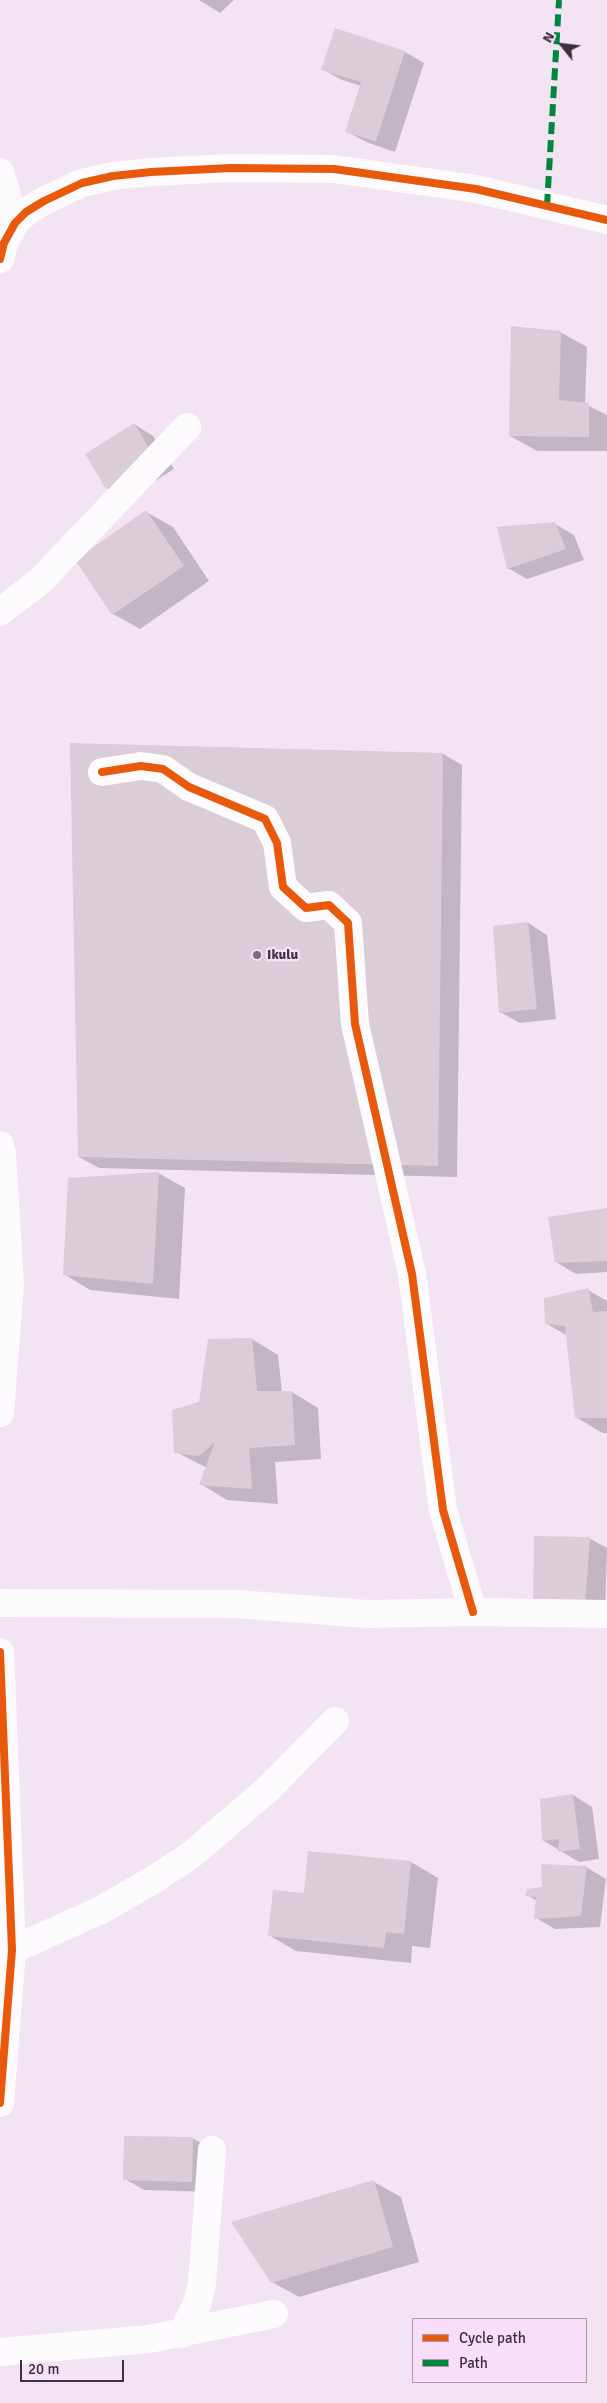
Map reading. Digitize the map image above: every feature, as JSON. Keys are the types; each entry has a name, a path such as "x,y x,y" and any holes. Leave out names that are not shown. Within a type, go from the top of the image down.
{"street":[{"path":"0,259 4,243 15,223 26,212 44,201 82,183 113,176 151,172 231,168 334,169 476,189 607,220"},
{"path":"0,172 15,223"},
{"path":"0,612 40,581 187,427"},
{"path":"102,772 141,766 164,770 189,787 265,819 277,843 283,887 306,908 329,906 348,923 355,1024 412,1274 443,1510 473,1612"},
{"path":"0,1145 2,1153 5,1281 0,1413"},
{"path":"0,1603 238,1604 366,1614 473,1612 607,1614"},
{"path":"0,1652 12,1950 0,2103"},
{"path":"12,1950 102,1910 153,1880 191,1854 268,1789 335,1721"},
{"path":"182,2334 197,2304 202,2284 212,2150"},
{"path":"0,2352 149,2340 274,2314"}],"building":[{"path":"335,28 405,51 376,141 345,132 361,82 321,70"},
{"path":"511,326 561,331 559,400 589,403 589,437 509,436"},
{"path":"134,423 155,458 106,489 85,454"},
{"path":"146,510 184,566 112,615 75,560"},
{"path":"555,522 566,549 507,569 497,527"},
{"name":"Ikulu","path":"70,743 443,753 438,1166 78,1157"},
{"path":"528,922 537,1009 499,1013 493,926"},
{"path":"159,1172 153,1284 63,1275 68,1178"},
{"path":"607,1208 607,1261 555,1263 548,1217"},
{"path":"588,1288 593,1312 607,1311 607,1418 575,1418 565,1326 545,1324 544,1298"},
{"path":"252,1338 257,1391 292,1391 295,1445 249,1448 252,1489 199,1485 215,1442 199,1456 174,1453 172,1410 199,1402 208,1339"},
{"path":"534,1536 590,1537 585,1606 533,1606"},
{"path":"573,1794 580,1849 558,1852 559,1839 542,1841 540,1799"},
{"path":"308,1851 411,1861 404,1934 386,1932 384,1948 268,1936 273,1890 304,1893"},
{"path":"541,1864 587,1866 581,1916 534,1919 536,1897 525,1896 527,1889 542,1887"},
{"path":"124,2136 193,2137 192,2182 123,2180"},
{"path":"374,2180 393,2247 271,2283 231,2222"}],"marked path":[{"path":"547,206 559,0"}],"cycle path":[{"path":"0,259 4,243 15,223 26,212 44,201 82,183 113,176 151,172 231,168 334,169 476,189 607,220"},
{"path":"102,772 141,766 163,769 189,787 265,819 277,843 283,887 306,908 329,905 348,923 355,1024 412,1274 443,1510 473,1612"},
{"path":"0,1652 12,1950 0,2103"}],"place":[{"name":"Ikulu","path":"257,955"}]}
